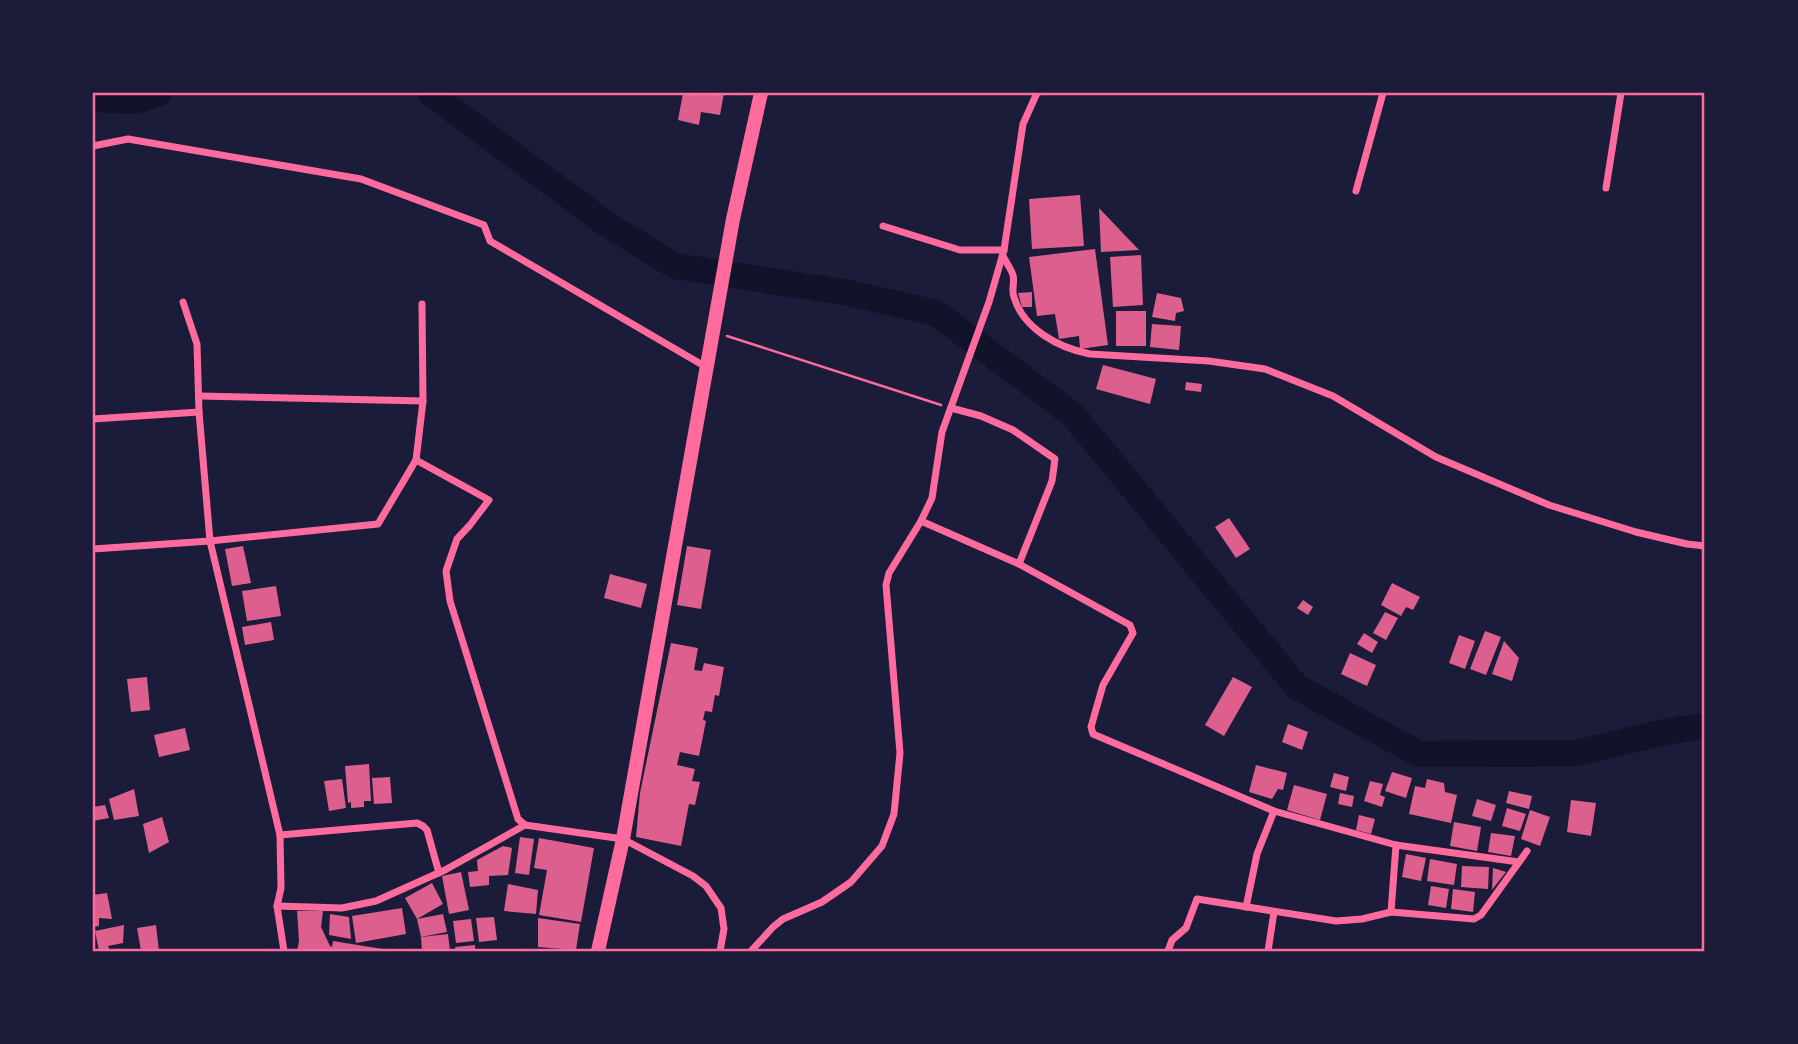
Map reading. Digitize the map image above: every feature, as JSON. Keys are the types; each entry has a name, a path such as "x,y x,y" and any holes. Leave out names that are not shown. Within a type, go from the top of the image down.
{"main road":[{"path":"598,951 623,839 733,219 761,93"}],"street":[{"path":"751,951 773,926 783,919 822,902 850,882 882,846 894,814 901,753 886,585 889,573 932,498 942,432 989,302 1003,253 1023,124 1037,93"},
{"path":"1356,191 1383,93"},
{"path":"1606,188 1621,93"},
{"path":"93,146 128,139 361,179 484,225 490,241 707,367"},
{"path":"883,226 960,250 1003,253"},
{"path":"1003,253 1013,276 1012,295 1021,314 1036,330 1074,351 1209,361 1265,369 1333,396 1436,457 1549,505 1636,532 1705,546"},
{"path":"183,302 197,344 199,412 210,541 280,835 281,888 278,906 284,951"},
{"path":"93,549 210,541 379,524 416,460 423,401 422,304"},
{"path":"199,396 423,401"},
{"path":"951,408 981,416 1013,430 1055,459 1052,481 1019,564"},
{"path":"93,419 199,412"},
{"path":"416,460 489,500 457,539 446,571 447,588 518,819 525,825 623,839 693,876 706,886 721,908 724,929 720,951"},
{"path":"921,521 1019,564 1130,625 1133,633 1103,685 1091,727 1093,734 1274,811 1396,845 1519,862"},
{"path":"1245,907 1257,854 1274,811"},
{"path":"280,835 417,823 428,830 439,873"},
{"path":"278,906 342,908 376,901 439,873 525,825"},
{"path":"1391,912 1396,845"},
{"path":"1168,951 1172,940 1186,928 1197,899 1336,921 1362,919 1391,912 1474,919 1481,915 1527,851"},
{"path":"1268,951 1274,912"}],"path":[{"path":"714,325 951,408"}],"building":[{"path":"683,93 724,93 720,115 701,112 699,125 678,120"},
{"path":"1080,195 1084,246 1032,249 1029,199"},
{"path":"1099,208 1139,250 1101,252"},
{"path":"1095,249 1108,345 1080,349 1079,336 1059,339 1055,314 1037,316 1029,257"},
{"path":"1141,255 1143,305 1113,307 1110,257"},
{"path":"1032,292 1032,307 1022,307 1018,293"},
{"path":"1157,293 1181,298 1184,311 1176,313 1175,321 1152,317"},
{"path":"1116,311 1146,311 1146,346 1116,346"},
{"path":"1152,324 1181,326 1179,350 1150,347"},
{"path":"1103,365 1156,379 1150,404 1096,389"},
{"path":"1186,382 1202,384 1201,392 1185,390"},
{"path":"1229,518 1250,549 1236,558 1215,527"},
{"path":"243,546 251,583 232,586 225,549"},
{"path":"687,546 711,550 701,609 677,605"},
{"path":"610,574 647,584 641,608 604,598"},
{"path":"1392,583 1420,597 1413,610 1406,607 1401,616 1381,605"},
{"path":"276,586 281,616 247,621 242,591"},
{"path":"1303,600 1313,607 1308,615 1297,608"},
{"path":"1385,612 1398,618 1386,640 1373,633"},
{"path":"271,622 274,640 245,645 242,627"},
{"path":"1485,631 1501,637 1486,675 1470,669"},
{"path":"1364,633 1378,642 1372,653 1357,644"},
{"path":"1459,635 1475,641 1465,669 1449,663"},
{"path":"1504,641 1519,658 1512,681 1492,674"},
{"path":"671,643 698,648 694,670 702,671 704,663 724,667 719,696 715,695 712,712 705,711 703,720 706,721 699,756 680,752 677,765 695,769 692,781 700,782 695,805 689,804 681,846 636,837 640,793"},
{"path":"1350,653 1376,665 1367,686 1341,674"},
{"path":"147,677 150,710 131,712 127,679"},
{"path":"1233,677 1252,687 1224,736 1205,725"},
{"path":"1288,724 1308,732 1302,750 1282,742"},
{"path":"185,728 190,750 159,757 154,735"},
{"path":"369,764 371,801 364,801 364,807 351,808 351,802 348,803 345,766"},
{"path":"1256,765 1287,773 1283,790 1278,789 1272,799 1249,792"},
{"path":"1392,772 1412,778 1406,798 1385,791"},
{"path":"1334,773 1349,777 1346,791 1330,787"},
{"path":"390,777 392,803 374,804 372,778"},
{"path":"342,779 346,808 329,811 324,781"},
{"path":"1427,779 1444,783 1445,792 1457,795 1451,823 1409,814 1415,786 1425,788"},
{"path":"1370,781 1383,784 1380,795 1385,797 1382,807 1364,801"},
{"path":"1294,785 1327,794 1320,820 1287,810"},
{"path":"134,789 139,816 114,820 109,799"},
{"path":"1509,791 1532,796 1529,809 1506,803"},
{"path":"1340,793 1354,796 1352,807 1338,804"},
{"path":"1477,799 1496,805 1491,821 1472,816"},
{"path":"1571,800 1596,803 1591,836 1567,832"},
{"path":"105,805 109,818 93,821 93,807"},
{"path":"1507,808 1526,814 1520,831 1502,826"},
{"path":"1530,810 1550,817 1540,846 1521,839"},
{"path":"1359,815 1375,819 1371,834 1356,830"},
{"path":"162,817 169,842 149,853 143,824"},
{"path":"1454,822 1481,827 1477,851 1450,846"},
{"path":"1491,833 1515,836 1511,856 1488,852"},
{"path":"520,837 534,839 529,875 515,873"},
{"path":"539,838 594,848 581,922 539,915 547,870 534,868"},
{"path":"503,846 512,848 508,875 489,876 489,885 470,887 468,872 478,871 477,860"},
{"path":"1406,854 1426,858 1421,881 1402,877"},
{"path":"1430,859 1457,864 1454,885 1427,881"},
{"path":"1462,866 1489,867 1488,889 1461,887"},
{"path":"1493,868 1506,872 1492,890"},
{"path":"461,872 469,910 449,914 442,876"},
{"path":"432,883 443,904 417,919 405,898"},
{"path":"508,884 538,890 536,914 504,911"},
{"path":"1431,886 1449,889 1446,908 1428,905"},
{"path":"1453,889 1475,892 1473,912 1451,909"},
{"path":"107,893 112,919 99,918 99,926 93,927 93,895"},
{"path":"402,908 406,934 356,943 352,916"},
{"path":"297,911 323,911 321,927 332,947 333,941 389,951 297,951"},
{"path":"330,914 349,917 351,939 329,935"},
{"path":"443,914 447,932 421,937 417,919"},
{"path":"494,917 497,940 479,942 476,918"},
{"path":"538,918 580,924 576,950 538,947"},
{"path":"471,919 474,941 456,943 453,921"},
{"path":"124,925 123,943 108,946 110,951 99,951 95,931"},
{"path":"156,925 159,951 141,951 137,928"},
{"path":"448,934 450,951 422,951 421,937"},
{"path":"475,945 475,951 456,951 455,947"}],"waterway":[{"path":"93,99 136,101 159,93"},
{"path":"430,93 608,225 675,266 849,293 936,313 1073,415 1297,687 1419,754 1577,753 1669,731 1705,726"}]}
